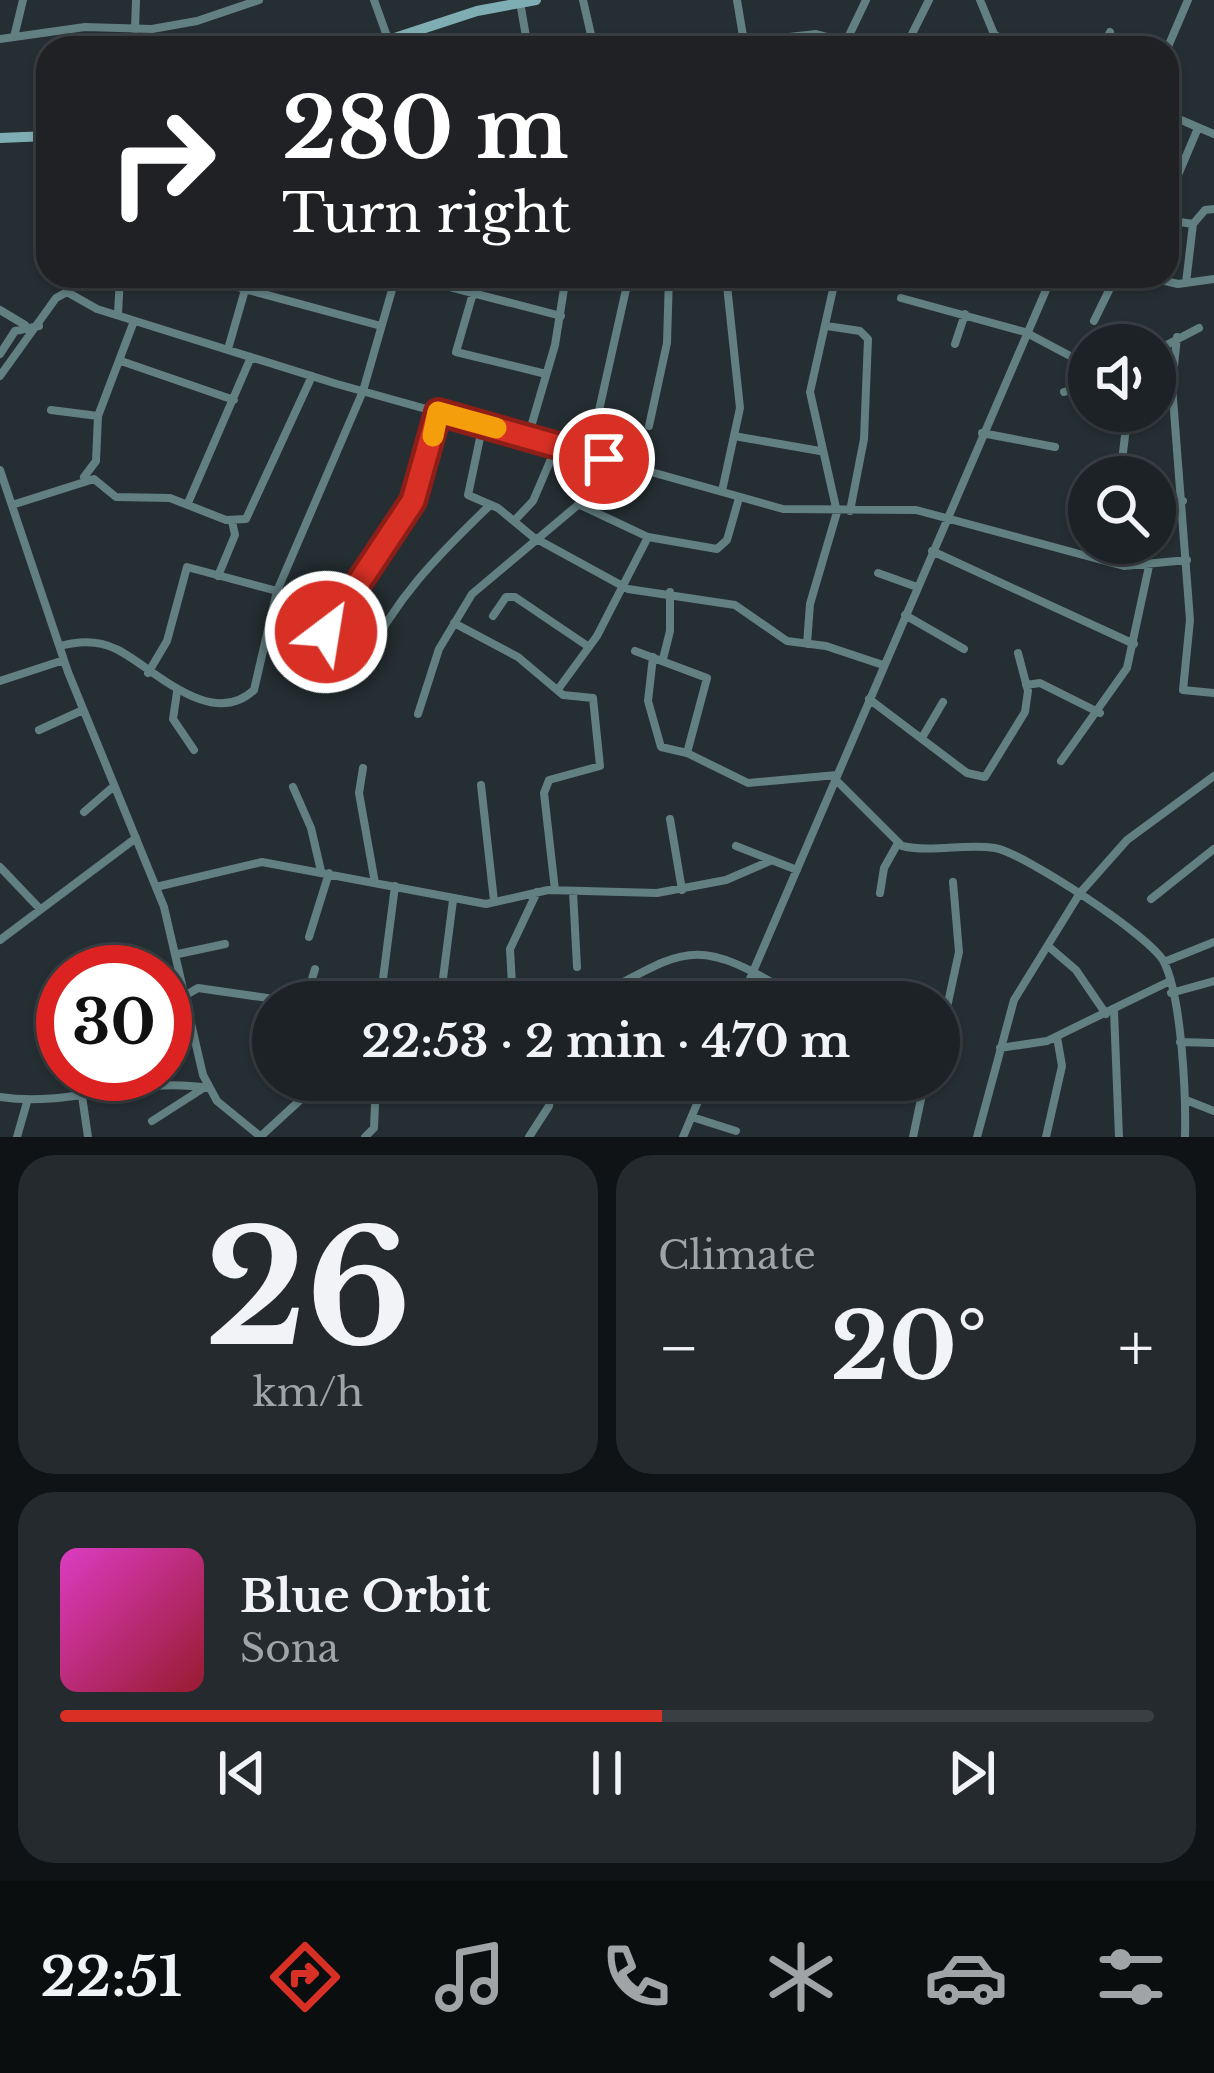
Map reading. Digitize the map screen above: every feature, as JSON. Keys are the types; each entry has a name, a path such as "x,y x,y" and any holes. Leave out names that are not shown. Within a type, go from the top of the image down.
{"street":[{"path":"14,38 23,0"},
{"path":"0,39 85,27 135,30 197,21 259,0"},
{"path":"374,0 387,36"},
{"path":"396,36 536,0"},
{"path":"583,0 591,36"},
{"path":"737,0 742,36"},
{"path":"849,36 866,0"},
{"path":"911,36 929,0"},
{"path":"980,0 997,36"},
{"path":"1172,36 1187,0"},
{"path":"133,1 135,30"},
{"path":"520,2 526,36"},
{"path":"409,31 410,36"},
{"path":"1108,36 1110,32"},
{"path":"1179,119 1214,134"},
{"path":"1179,173 1198,128"},
{"path":"0,138 36,136"},
{"path":"1186,284 1193,224 1205,210 1214,209"},
{"path":"1179,222 1193,224"},
{"path":"1179,283 1214,280"},
{"path":"118,288 118,316"},
{"path":"238,288 381,326"},
{"path":"60,646 100,643 128,656 177,692 221,700 247,697 261,676 277,591 363,391 393,288"},
{"path":"454,288 561,316"},
{"path":"475,288 456,352 546,374"},
{"path":"528,437 564,288"},
{"path":"589,455 626,288"},
{"path":"649,425 665,361 668,288"},
{"path":"722,491 740,408 727,288"},
{"path":"807,644 810,604 837,512 810,392 834,288"},
{"path":"749,981 1046,288"},
{"path":"1094,321 1110,288"},
{"path":"228,349 245,290"},
{"path":"0,376 62,292 118,316 312,376 739,498 798,512 916,510 1068,551"},
{"path":"901,298 1025,332 1068,355"},
{"path":"107,312 115,302"},
{"path":"0,310 26,326"},
{"path":"955,344 965,314"},
{"path":"12,319 15,331"},
{"path":"12,505 90,475 98,454 98,416 134,321"},
{"path":"0,353 15,331 39,326"},
{"path":"826,326 860,331 868,339 864,439 850,511"},
{"path":"1198,328 1177,337 1172,385 1190,620 1183,690 1214,693"},
{"path":"188,503 251,356"},
{"path":"121,361 234,400"},
{"path":"90,475 116,497 188,503 232,521 249,516 312,376"},
{"path":"1064,392 1068,391"},
{"path":"51,410 98,416"},
{"path":"315,650 413,501 438,412"},
{"path":"483,424 468,494 515,520 538,540 621,586 735,605 782,639 883,665"},
{"path":"982,433 1055,448"},
{"path":"734,436 820,451"},
{"path":"515,520 533,501 556,446"},
{"path":"418,715 439,649 495,570 581,506 624,466"},
{"path":"0,470 4,494 12,505 64,660 175,945"},
{"path":"581,506 648,537 724,547 739,498"},
{"path":"1176,500 1184,501"},
{"path":"271,628 315,650 363,664 385,617 489,507"},
{"path":"218,576 235,535 232,521"},
{"path":"559,688 589,647 648,537"},
{"path":"932,551 1134,644"},
{"path":"1134,564 1187,560"},
{"path":"148,674 167,640 185,570 194,566 277,591"},
{"path":"1061,761 1125,674 1149,566"},
{"path":"878,573 917,587"},
{"path":"670,592 648,701 653,733 661,748 687,753 748,783 836,777"},
{"path":"493,616 506,597 515,597 589,647"},
{"path":"905,615 964,649"},
{"path":"454,623 518,657 566,696 593,698 602,761 593,770 546,784 555,890"},
{"path":"635,651 707,678 687,753"},
{"path":"869,699 968,773 985,777 1025,712 1026,685 1018,653"},
{"path":"0,681 64,660"},
{"path":"1026,685 1040,682 1100,713"},
{"path":"177,692 173,718 194,750"},
{"path":"923,736 944,702"},
{"path":"40,730 83,710"},
{"path":"363,768 359,793 375,883"},
{"path":"977,1137 1018,992 1080,893 1127,840 1214,776"},
{"path":"836,777 898,843 924,849 1001,849 1080,893 1164,962 1186,1100 1185,1137"},
{"path":"84,812 114,785"},
{"path":"481,785 494,901"},
{"path":"293,788 325,873 309,937"},
{"path":"670,819 682,890"},
{"path":"2,934 136,838"},
{"path":"880,892 881,876 898,843"},
{"path":"736,846 797,870"},
{"path":"1151,899 1214,849"},
{"path":"156,887 262,862 453,900 494,901 555,890 682,890 726,880 770,861"},
{"path":"0,868 40,909"},
{"path":"953,883 959,952 953,981"},
{"path":"383,981 395,886"},
{"path":"573,891 577,967"},
{"path":"512,981 510,950 537,892"},
{"path":"443,981 453,900"},
{"path":"1164,962 1214,942"},
{"path":"192,951 226,944"},
{"path":"1048,946 1076,970 1110,1012 1119,1137"},
{"path":"630,981 692,952 715,954 770,981"},
{"path":"311,981 315,969"},
{"path":"999,1048 1058,1036 1169,988 1214,981"},
{"path":"192,992 198,988 252,996"},
{"path":"192,1023 206,1088 255,1135 296,1101"},
{"path":"1046,1137 1062,1066 1058,1036"},
{"path":"1179,1042 1214,1043"},
{"path":"192,1088 206,1088"},
{"path":"152,1121 206,1088"},
{"path":"0,1097 36,1101"},
{"path":"1186,1100 1214,1111"},
{"path":"83,1101 88,1137"},
{"path":"365,1137 374,1128 375,1101"},
{"path":"529,1137 550,1101"},
{"path":"683,1137 698,1101"},
{"path":"913,1137 921,1101"},
{"path":"17,1137 27,1102"},
{"path":"692,1117 736,1131"}],"slow traffic":[{"path":"433,436 438,412 496,428"}],"route":[{"path":"326,632 413,501 438,412 604,459"}]}
